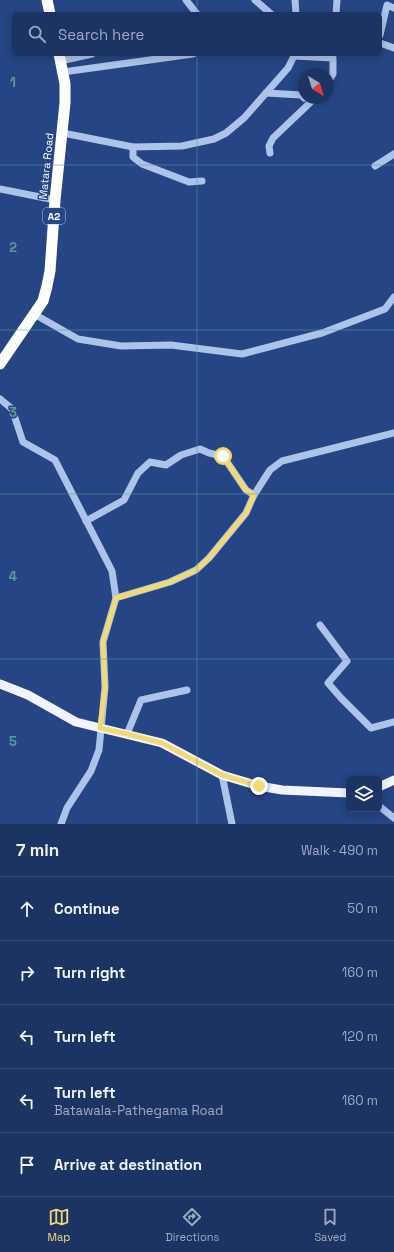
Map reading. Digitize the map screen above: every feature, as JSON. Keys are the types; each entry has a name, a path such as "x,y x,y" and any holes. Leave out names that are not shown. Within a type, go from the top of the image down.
{"highway":[{"path":"47,0 50,12"},
{"name":"Matara Road","path":"0,364 43,301 50,271 55,200 65,103 65,84 60,58"}],"main road":[{"path":"0,684 28,695 76,722 162,743 222,775 259,786 282,790 346,793"},
{"path":"382,786 394,780"}],"street":[{"path":"186,0 195,12"},
{"path":"255,0 269,12"},
{"path":"295,0 296,12"},
{"path":"336,12 337,0"},
{"path":"382,27 387,6 394,8"},
{"path":"382,44 394,48"},
{"path":"60,58 76,56"},
{"path":"63,72 179,56"},
{"path":"63,133 133,147 182,146 214,139 226,133 244,118 288,68 294,56"},
{"path":"333,68 334,56"},
{"path":"266,93 298,95"},
{"path":"270,153 269,146 273,138 309,104"},
{"path":"133,147 133,158 142,164 189,182 202,181"},
{"path":"375,166 394,154"},
{"path":"0,189 55,200"},
{"path":"34,314 78,339 121,346 171,345 242,354 322,333 385,308 394,297"},
{"path":"0,399 12,409 23,442 55,460 112,571 116,598 103,642 105,687 99,750 91,771 67,808 62,824"},
{"path":"116,598 170,582 196,570 209,558 246,513 254,495 270,470 282,461 394,433"},
{"path":"86,521 124,500 138,473 150,462 166,465 181,455 200,449 209,453 223,456 246,490 254,495"},
{"path":"320,625 347,661 328,683 371,728 394,722"},
{"path":"127,734 141,700 187,690"},
{"path":"222,775 232,824"},
{"path":"382,808 394,818"}],"route":[{"path":"223,456 246,490 254,495 246,513 209,558 196,570 170,582 116,598 103,642 105,687 100,728 162,743 222,775 259,786"}]}
